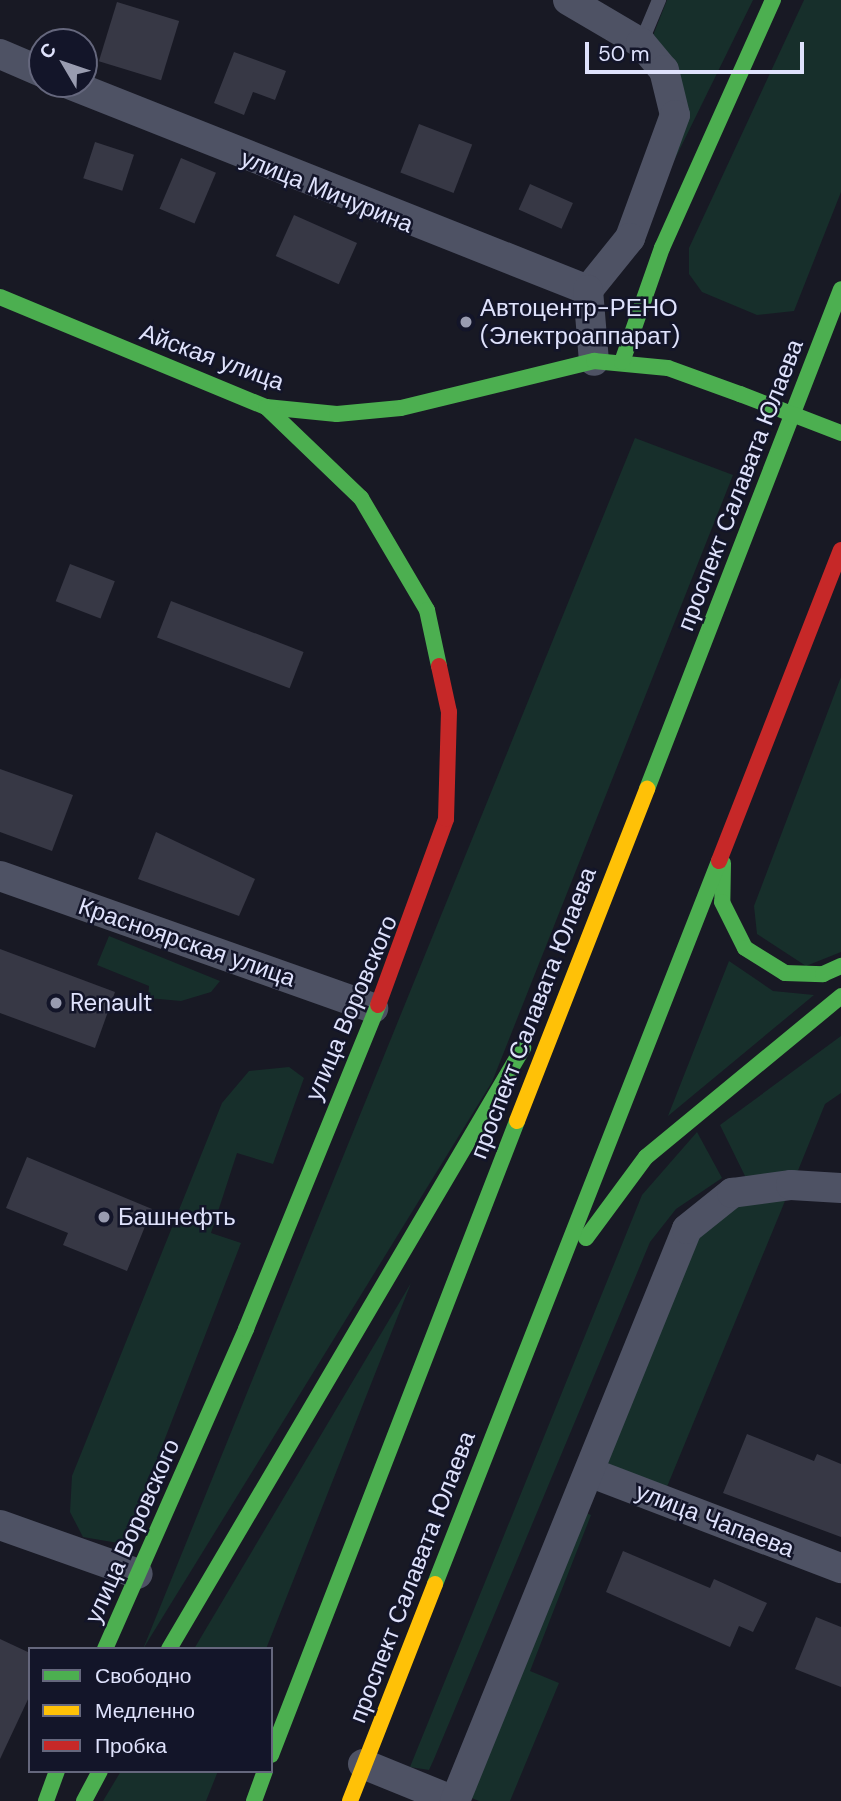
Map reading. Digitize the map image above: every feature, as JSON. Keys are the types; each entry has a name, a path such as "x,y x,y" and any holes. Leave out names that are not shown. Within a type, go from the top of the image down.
{"main road":[{"path":"773,0 608,362 668,368 841,433"},
{"name":"проспект Салавата Юлаева","path":"273,1750 841,289"},
{"name":"Айская улица","path":"0,298 266,407 337,414 401,408 608,362"},
{"name":"улица Воровского","path":"106,1647 246,1329 373,1008 433,868 446,819 449,712 442,662 427,610 390,538 361,498 266,407"},
{"name":"проспект Салавата Юлаева","path":"350,1801 540,1311 841,550"},
{"path":"724,845 722,902 745,948 785,973 823,974 841,966"},
{"path":"170,1647 495,1096 602,898"},
{"path":"540,1311 646,1157 841,996"},
{"path":"46,1801 56,1773"},
{"path":"84,1801 99,1773"},
{"path":"254,1801 264,1773"}],"street":[{"path":"568,0 640,43 664,70 675,115 630,238 588,290 608,362"},
{"path":"0,54 28,66"},
{"name":"улица Мичурина","path":"98,96 275,171 588,290"},
{"name":"Красноярская улица","path":"0,876 373,1008"},
{"path":"363,1764 454,1801 687,1229 732,1193 791,1185 841,1188"},
{"name":"улица Чапаева","path":"589,1472 841,1568"},
{"path":"0,1525 138,1574"}],"lane":[{"path":"640,43 659,0"}],"green space":[{"path":"667,0 753,0 671,167 652,38"},
{"path":"804,0 841,0 841,192 794,311 757,315 702,292 689,274 689,248"},
{"path":"635,438 733,475 492,1082 144,1647"},
{"path":"841,677 841,952 806,966 757,934 754,906"},
{"path":"109,936 220,981 211,992 181,1001 148,998 149,986 97,965"},
{"path":"729,961 773,991 814,995 668,1116"},
{"path":"841,1036 841,1093 825,1104 797,1173 745,1176 720,1125"},
{"path":"289,1067 304,1078 273,1164 237,1153 211,1233 241,1243 124,1544 83,1537 70,1512 72,1476 222,1103 249,1071"},
{"path":"697,1132 722,1178 676,1209 650,1242 429,1770 410,1767 642,1195"},
{"path":"744,1199 785,1201 664,1494 601,1469 694,1233"},
{"path":"411,1283 267,1647 195,1647"},
{"path":"581,1511 591,1515 530,1671 559,1683 510,1801 479,1801 462,1794"},
{"path":"120,1773 217,1773 206,1801 103,1801"}],"building":[{"path":"117,2 179,21 161,80 99,61"},
{"path":"234,52 286,71 275,100 253,92 244,115 214,103"},
{"path":"419,124 472,144 454,193 400,173"},
{"path":"95,142 134,155 122,191 83,178"},
{"path":"181,158 216,173 194,223 160,209"},
{"path":"530,184 573,203 562,229 519,210"},
{"path":"294,215 357,243 339,284 276,256"},
{"path":"70,564 115,581 100,619 56,601"},
{"path":"171,601 304,652 290,688 157,637"},
{"path":"0,769 73,795 52,851 0,832"},
{"path":"156,832 255,879 239,916 138,879"},
{"name":"Renault","path":"0,949 115,992 95,1048 0,1013"},
{"name":"Башнефть","path":"27,1157 152,1209 127,1271 63,1245 68,1233 6,1208"},
{"path":"747,1434 814,1461 817,1454 841,1464 841,1537 723,1493"},
{"path":"623,1551 710,1588 714,1579 767,1603 753,1632 739,1626 730,1647 606,1592"},
{"path":"816,1617 841,1627 841,1687 795,1669"},
{"path":"0,1639 28,1652 28,1699 0,1759"}],"traffic: fast":[{"path":"622,362 662,248 773,0"},
{"path":"647,789 841,289"},
{"path":"0,297 266,407 337,414 401,408 594,361 668,368 740,394"},
{"path":"740,394 841,433"},
{"path":"266,407 361,498 427,610 439,666"},
{"path":"435,1584 719,861"},
{"path":"723,863 722,902 745,948 785,973 823,974 841,966"},
{"path":"586,1238 646,1157 841,996"},
{"path":"106,1647 246,1329 378,1005"},
{"path":"170,1647 523,1048"},
{"path":"273,1750 517,1121"},
{"path":"46,1801 56,1773"},
{"path":"84,1801 99,1773"},
{"path":"254,1801 264,1773"}],"traffic: slow":[{"path":"517,1121 647,789"},
{"path":"350,1801 435,1584"}],"traffic: jam":[{"path":"719,861 841,550"},
{"path":"378,1005 446,819 449,712 439,666"}],"place":[{"name":"Автоцентр-РЕНО (Электроаппарат)","path":"466,322"},
{"name":"Renault","path":"56,1003"},
{"name":"Башнефть","path":"104,1217"}]}
